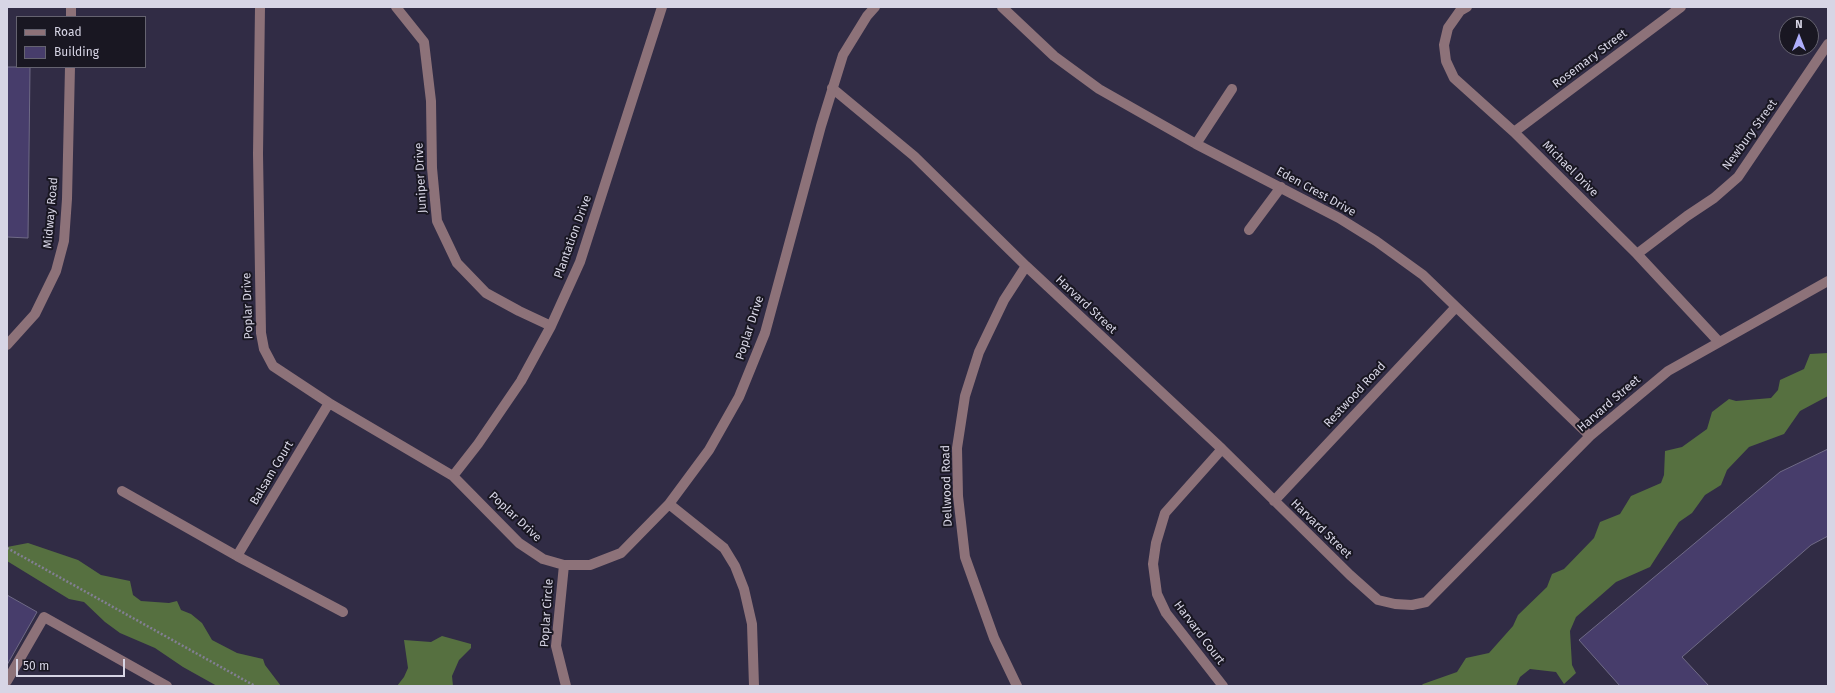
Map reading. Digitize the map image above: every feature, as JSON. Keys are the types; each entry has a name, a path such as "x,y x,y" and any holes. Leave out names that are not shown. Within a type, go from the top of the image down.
{"street":[{"name":"Poplar Drive","path":"260,7 258,154 262,341 273,366 328,403 453,476 520,543 543,559 564,565 590,565 620,553 669,504 709,450 740,398 764,333 832,88 843,56 867,16 875,7"},
{"name":"Juniper Drive","path":"396,7 424,42 431,101 432,168 437,221 457,263 486,293 520,312 551,326"},
{"name":"Plantation Drive","path":"453,476 478,444 521,381 551,326 580,262 662,7"},
{"name":"Michael Drive","path":"1466,7 1460,11 1448,28 1444,45 1446,61 1454,78 1514,132 1637,254 1719,342"},
{"name":"Rosemary Street","path":"1514,132 1681,7"},
{"name":"Eden Crest Drive","path":"1006,8 1054,56 1099,89 1196,144 1339,218 1376,241 1423,275 1590,436"},
{"name":"Newbury Street","path":"1637,254 1687,216 1714,198 1738,177 1828,44"},
{"name":"Midway Road","path":"7,345 35,314 56,271 64,241 67,199 70,68"},
{"name":"Harvard Street","path":"832,88 914,156 1026,266 1222,449 1378,600 1396,604 1412,605 1426,602 1440,590 1590,436 1668,371 1828,281"},
{"path":"1196,144 1232,89"},
{"path":"1249,230 1281,187"},
{"name":"Dellwood Road","path":"1017,686 994,638 965,557 958,496 957,448 965,396 979,352 1004,300 1026,266"},
{"name":"Restwood Road","path":"1274,501 1456,307"},
{"name":"Balsam Court","path":"237,556 328,403"},
{"name":"Harvard Court","path":"1222,449 1165,513 1156,543 1153,564 1157,594 1166,613 1223,686"},
{"path":"122,491 237,556 343,612"},
{"path":"669,504 724,548 736,566 744,589 752,624 754,686"},
{"name":"Poplar Circle","path":"564,565 556,646 566,686"},
{"path":"7,681 44,617 167,686"}],"path":[{"path":"7,548 255,686"}],"green space":[{"path":"1828,353 1828,396 1800,411 1784,434 1749,447 1727,470 1721,485 1705,495 1692,513 1679,522 1650,567 1616,582 1576,617 1570,631 1572,665 1576,673 1564,684 1556,672 1530,669 1520,677 1516,686 1421,686 1457,672 1466,658 1489,653 1513,626 1518,615 1547,587 1552,574 1564,569 1594,538 1600,522 1620,514 1631,496 1661,483 1664,475 1665,451 1682,447 1707,429 1712,412 1729,399 1736,401 1771,398 1778,390 1780,380 1804,369 1810,354"},
{"path":"28,543 78,560 101,575 130,581 133,595 141,601 169,603 177,601 181,610 191,614 202,623 212,640 237,653 263,659 265,665 281,686 217,686 183,667 155,648 120,633 105,622 84,602 69,599 7,561 7,547"},
{"path":"442,636 471,644 471,648 459,660 452,676 453,686 397,686 404,677 408,668 404,640 431,642"}],"building":[{"path":"7,67 30,68 28,238 7,237"},
{"path":"1828,449 1828,536 1811,545 1682,657 1709,686 1620,686 1579,640 1780,472"},
{"path":"7,595 37,612 7,665"}]}
